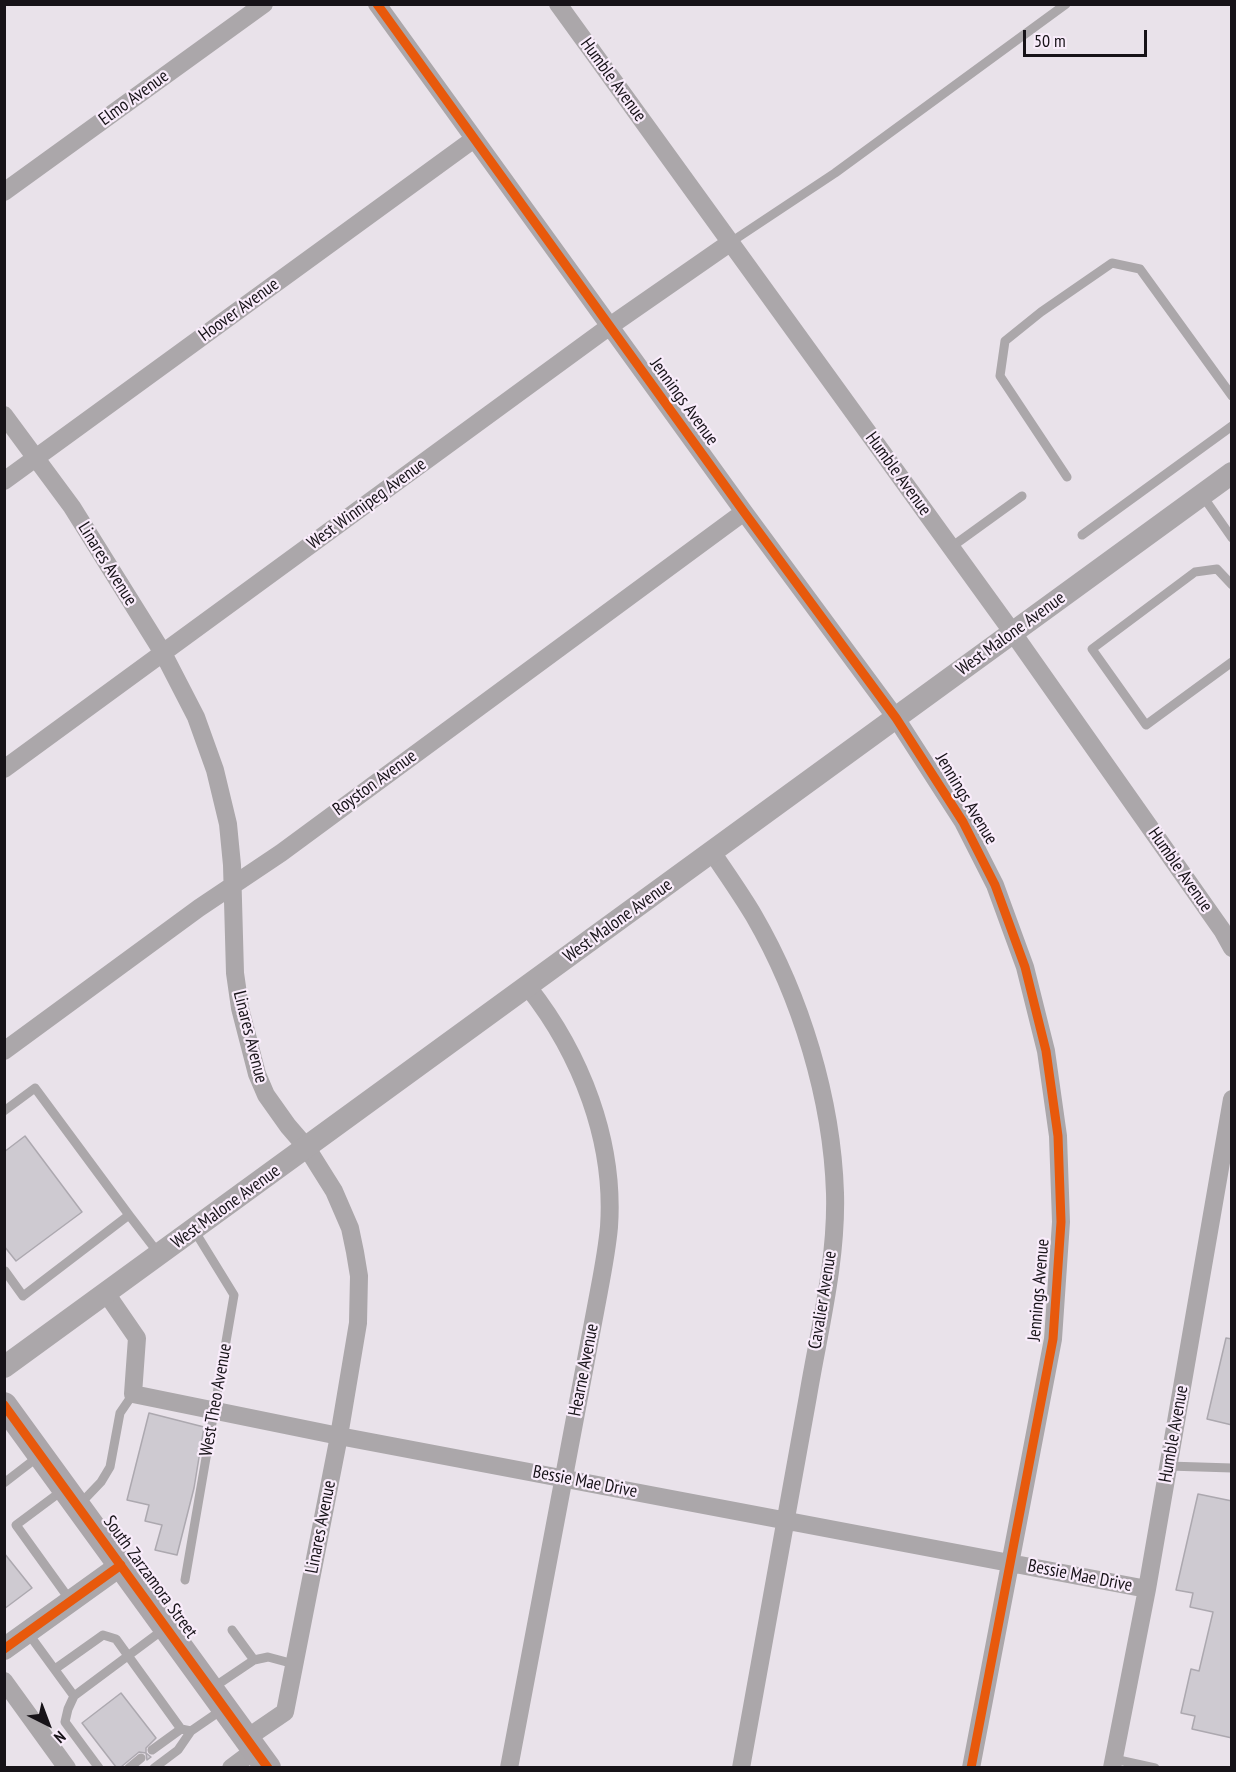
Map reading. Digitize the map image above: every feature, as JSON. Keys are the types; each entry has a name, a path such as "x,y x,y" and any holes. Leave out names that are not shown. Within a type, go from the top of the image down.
{"main road":[{"name":"South Zarzamora Street","path":"4,1406 257,1752"}],"street":[{"name":"Elmo Avenue","path":"4,192 264,4"},
{"name":"Jennings Avenue","path":"377,4 744,512 896,717 963,822 995,885 1025,967 1046,1051 1058,1136 1061,1222 1053,1338 971,1767"},
{"name":"Humble Avenue","path":"558,4 1013,633 1222,930 1232,948"},
{"name":"Hoover Avenue","path":"4,481 474,140"},
{"name":"West Winnipeg Avenue","path":"4,769 610,326 731,242"},
{"name":"Linares Avenue","path":"4,415 72,507 164,653 196,717 215,770 228,824 233,887 235,973 240,1008 254,1064 266,1095 307,1148 334,1191 350,1228 359,1276 358,1323 339,1437 285,1712 257,1752 231,1767"},
{"name":"West Malone Avenue","path":"4,1367 1232,473"},
{"name":"Royston Avenue","path":"4,1051 200,908 233,887 744,512"},
{"name":"Cavalier Avenue","path":"712,852 754,916 781,969 803,1024 818,1081 830,1146 835,1194 831,1263 741,1767"},
{"name":"Hearne Avenue","path":"509,1767 606,1252 609,1225 608,1180 599,1133 584,1080 567,1046 528,987"},
{"name":"Humble Avenue","path":"1113,1763 1226,1164 1232,1099"},
{"path":"106,1293 137,1338 133,1394"},
{"name":"Bessie Mae Drive","path":"133,1394 339,1437 1147,1588"},
{"path":"4,1649 121,1565"},
{"path":"4,1681 67,1767"}],"lane":[{"path":"731,242 835,173 1066,4"},
{"path":"1067,477 1000,376 1005,341 1041,312 1112,263 1140,269 1232,396"},
{"path":"1082,535 1232,426"},
{"path":"1202,495 1232,538"},
{"path":"950,548 1022,496"},
{"path":"1232,585 1217,569 1195,572 1092,650 1146,724 1232,662"},
{"path":"4,1111 35,1088 159,1255"},
{"path":"4,1271 23,1296 129,1215"},
{"name":"West Theo Avenue","path":"185,1580 234,1295 194,1230"},
{"path":"71,1601 16,1525 101,1482 110,1467 120,1413 133,1394"},
{"path":"6,1479 41,1455"},
{"path":"1168,1466 1232,1468"},
{"path":"99,1767 65,1722 74,1696 166,1627"},
{"path":"232,1630 254,1660"},
{"path":"28,1633 74,1696"},
{"path":"55,1670 103,1635 116,1639 186,1730"},
{"path":"152,1750 186,1730 254,1660 268,1657 294,1665"},
{"path":"154,1767 178,1750 186,1730"},
{"path":"129,1767 141,1758"},
{"path":"1113,1763 1155,1767"}],"building":[{"path":"25,1136 82,1212 16,1261 4,1246 4,1152"},
{"path":"1226,1338 1232,1339 1232,1425 1207,1419"},
{"path":"149,1413 204,1427 194,1488 177,1555 155,1550 162,1525 145,1521 149,1505 127,1500"},
{"path":"1198,1494 1232,1501 1232,1738 1192,1729 1195,1716 1181,1713 1191,1669 1199,1671 1213,1612 1190,1607 1193,1593 1176,1590"},
{"path":"4,1553 32,1588 4,1609"},
{"path":"121,1693 156,1738 146,1748 146,1753 139,1752 121,1767 116,1767 82,1723"}],"cycle path":[{"path":"377,4 744,512 896,718 963,822 995,885 1025,967 1046,1051 1058,1136 1061,1222 1053,1339 971,1768"},
{"path":"4,1405 268,1768"},
{"path":"4,1649 121,1565"}]}
